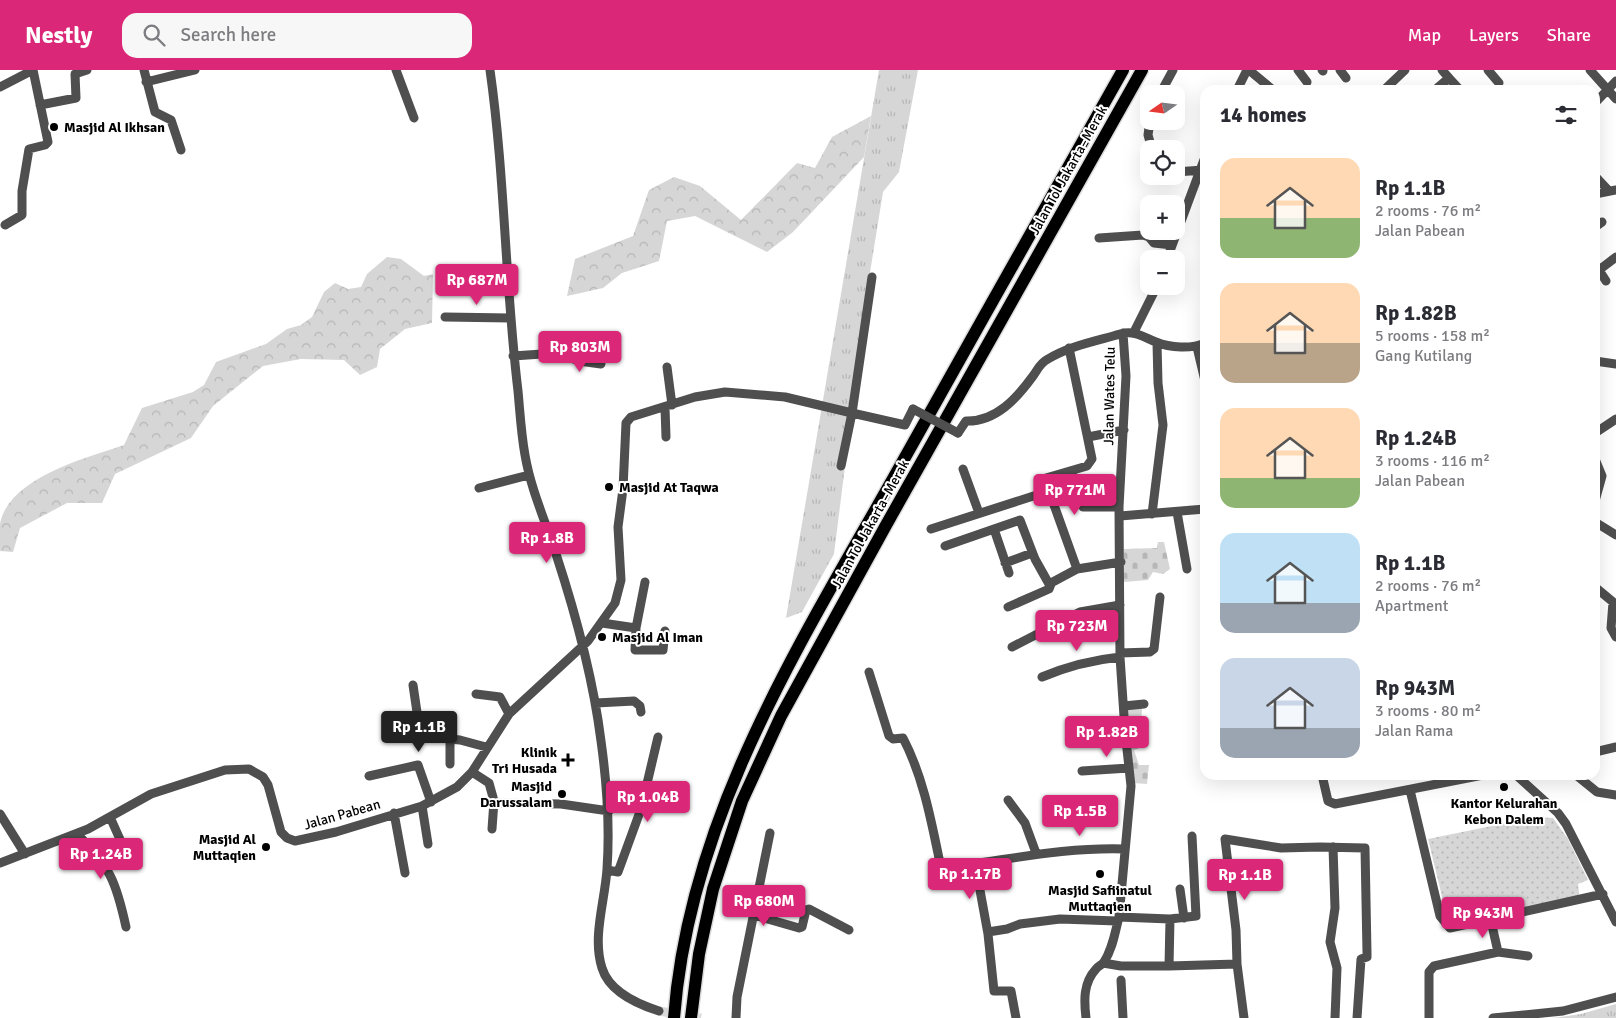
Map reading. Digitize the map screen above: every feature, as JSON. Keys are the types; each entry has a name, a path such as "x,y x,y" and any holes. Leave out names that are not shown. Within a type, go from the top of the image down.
{"highway":[{"name":"Jalan Tol Jakarta–Merak","path":"674,1018 687,926 701,872 728,792 757,729 819,610 1123,70"},
{"name":"Jalan Tol Jakarta–Merak","path":"691,1018 699,954 714,889 742,801 781,716 1142,70"}],"street":[{"path":"0,87 33,70 48,142 45,145 29,150 22,191 22,215 5,225"},
{"path":"40,105 76,98 75,74 87,70"},
{"path":"144,70 155,112 171,120 182,150"},
{"path":"146,82 195,70"},
{"path":"396,70 414,118"},
{"path":"490,70 501,186 513,356 522,437 529,475 583,644 596,703 609,811 607,870 598,950 602,968 610,982 622,994 646,1007 659,1011"},
{"path":"1165,85 1173,70"},
{"path":"1240,85 1248,70 1267,85"},
{"path":"1298,70 1306,82"},
{"path":"1442,70 1455,85"},
{"path":"1488,70 1499,83"},
{"path":"1590,70 1616,99"},
{"path":"1389,85 1404,71"},
{"path":"1441,85 1449,78"},
{"path":"1600,98 1616,81"},
{"path":"1185,171 1200,170"},
{"path":"1171,250 1200,177"},
{"path":"1600,180 1612,190"},
{"path":"1099,238 1144,235 1149,237 1154,244 1172,245"},
{"path":"1600,265 1616,257"},
{"path":"1600,272 1606,281"},
{"path":"841,466 852,413 872,276"},
{"path":"1134,332 1152,295"},
{"path":"444,317 510,318"},
{"path":"668,406 707,394 752,392 806,401 906,425 913,409 958,433 966,421 981,420 1002,410 1033,376 1040,364 1069,348 1134,332 1157,343 1200,345"},
{"name":"Jalan Wates Telu","path":"1086,1018 1084,1001 1088,982 1095,970 1104,963 1114,938 1118,919 1131,786 1120,655 1120,512 1126,376 1123,334"},
{"path":"563,337 566,356"},
{"path":"1152,514 1163,425 1158,383 1157,343"},
{"path":"1069,348 1092,459 1087,466 1047,476 1049,491 1077,569"},
{"path":"513,356 542,354 555,358 566,356 579,361 601,364"},
{"path":"1600,362 1616,364"},
{"path":"666,437 668,406 667,367"},
{"name":"Jalan Pabean","path":"0,863 77,834 151,794 225,770 242,769 255,771 263,777 268,785 281,832 290,840 300,841 426,804 457,787 472,772 486,747 509,714 583,644 610,614 620,592 621,568 618,527 623,489 626,423 635,416 668,406"},
{"path":"1600,430 1616,419"},
{"path":"1088,437 1124,430"},
{"path":"963,469 979,513"},
{"path":"1072,471 1074,488 1083,507 1152,514 1200,510"},
{"path":"479,488 529,475"},
{"path":"931,529 1049,491"},
{"path":"1177,512 1187,570"},
{"path":"945,546 1020,520 1032,553 1047,583 1051,584"},
{"path":"1600,525 1616,535"},
{"path":"994,529 1009,573"},
{"path":"1006,563 1032,553"},
{"path":"1008,607 1049,589 1051,584 1077,569 1121,562"},
{"path":"645,582 636,628 635,650 662,650 665,631"},
{"path":"1600,591 1613,602 1611,628 1616,637"},
{"path":"1042,677 1068,666 1120,655 1150,652 1154,649 1160,597"},
{"path":"1012,647 1080,612 1120,605"},
{"path":"602,622 636,628"},
{"path":"869,672 889,736 893,739 903,738 925,794 942,868 1036,853 1087,848 1125,849"},
{"path":"413,685 418,719 450,740 460,740 486,747"},
{"path":"476,694 500,697 509,714"},
{"path":"596,703 608,700 634,701 640,706 641,712"},
{"path":"1124,706 1144,704"},
{"path":"607,870 618,872 629,846 650,774 658,737"},
{"path":"450,740 450,764"},
{"path":"1600,751 1616,747"},
{"path":"369,776 418,765 426,804 428,844"},
{"path":"1082,771 1129,768"},
{"path":"472,772 489,783 494,801 492,829"},
{"path":"1323,780 1327,797 1332,804 1459,780"},
{"path":"1521,780 1558,814 1566,824 1608,899 1614,911 1616,922"},
{"path":"1582,780 1597,792 1616,795"},
{"path":"1410,790 1443,921 1450,928 1608,899"},
{"path":"1008,800 1025,823 1036,853"},
{"path":"494,801 497,803 560,804 609,811"},
{"path":"394,813 405,873"},
{"path":"0,814 25,854"},
{"path":"110,817 131,864"},
{"path":"736,1018 737,997 770,833"},
{"path":"77,834 99,855 113,877 126,927"},
{"path":"988,933 1020,924 1060,919 1184,918 1196,916 1192,836"},
{"path":"1244,1018 1237,964 1236,922 1225,839 1281,848 1332,847 1365,848 1367,850 1368,953 1367,956 1361,959 1357,1018"},
{"path":"1332,847 1335,908 1330,942 1337,968 1335,1018"},
{"path":"974,863 988,933 994,991 1011,991 1016,1018"},
{"path":"1180,889 1184,918"},
{"path":"754,915 799,928 802,927 806,910 809,909 849,930"},
{"path":"1169,966 1170,918"},
{"path":"1491,921 1498,952"},
{"path":"1429,1018 1430,968 1498,952 1528,956"},
{"path":"1104,963 1121,966 1237,964"},
{"path":"1121,980 1123,1018"},
{"path":"1494,1018 1563,1011 1616,996"}],"green space":[{"path":"879,70 918,70 899,172 883,192 867,291 834,554 802,612 786,618"},
{"path":"871,116 864,157 793,232 767,252 695,216 667,221 659,261 622,273 603,288 567,296 575,259 633,236 649,190 674,177 700,186 741,220 797,163 815,168 832,137"},
{"path":"387,257 401,259 424,276 433,274 432,323 405,329 380,349 377,367 360,375 344,360 301,359 263,366 213,406 191,438 115,474 102,503 67,503 20,528 13,552 0,551 0,524 6,508 17,494 51,472 124,445 142,408 193,392 204,385 216,362 266,344 287,329 301,325 312,317 324,292 335,283 348,289 361,287 367,274"},
{"path":"1158,542 1164,542 1170,569 1163,574 1153,572 1148,580 1124,582 1124,549 1157,548"},
{"path":"1127,708 1142,708 1140,748 1134,750 1139,765 1149,765 1147,784 1134,783"},
{"path":"1536,817 1553,818 1568,839 1588,880 1578,884 1580,902 1449,925 1428,839"},
{"path":"1616,1004 1616,1018 1553,1018 1581,1014"}],"tunnel":[{"path":"659,1011 701,1018"}],"place":[{"name":"Masjid Al Ikhsan","path":"54,127"},
{"name":"Masjid At Taqwa","path":"609,487"},
{"name":"Masjid Al Iman","path":"602,637"},
{"name":"Klinik Tri Husada","path":"568,760"},
{"name":"Kantor Kelurahan Kebon Dalem","path":"1504,787"},
{"name":"Masjid Darussalam","path":"562,794"},
{"name":"Masjid Al Muttaqien","path":"266,847"},
{"name":"Masjid Safiinatul Muttaqien","path":"1100,874"}]}
